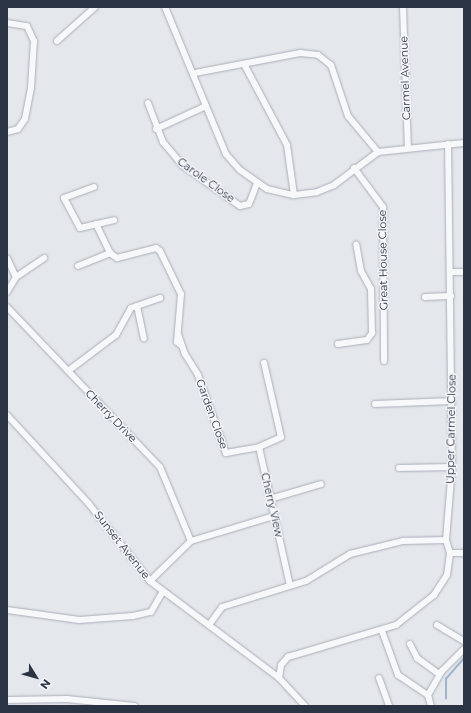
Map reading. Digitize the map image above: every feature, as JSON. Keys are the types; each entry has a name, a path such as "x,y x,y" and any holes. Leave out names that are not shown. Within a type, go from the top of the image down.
{"street":[{"path":"57,41 95,7"},
{"path":"165,7 195,73 206,106 229,158 258,183 294,195 325,190 378,152 464,143"},
{"name":"Carmel Avenue","path":"403,7 408,148"},
{"path":"7,23 26,26 34,41 25,119 18,129 7,132"},
{"path":"195,73 310,52 326,59 348,116 378,152"},
{"path":"244,64 287,146 294,195"},
{"name":"Carole Close","path":"148,103 156,129 171,154 182,165 240,206 250,204 258,183"},
{"path":"156,129 206,106"},
{"name":"Upper Carmel Close","path":"279,678 281,665 288,657 382,631 396,625 434,595 446,580 450,553 446,540 452,467 450,296 452,272 448,144"},
{"name":"Great House Close","path":"354,168 383,207 384,361"},
{"path":"94,187 64,198 80,228 114,220"},
{"path":"78,266 110,253 96,224"},
{"path":"338,344 369,339 372,315 371,288 360,271 356,244"},
{"name":"Garden Close","path":"110,253 120,258 159,248 181,294 178,334 182,346 198,375 224,452 259,447"},
{"path":"7,258 16,277"},
{"path":"7,292 16,277 44,258"},
{"path":"452,272 464,272"},
{"path":"425,297 450,296"},
{"path":"68,371 116,335 128,311 137,306 160,298"},
{"path":"137,306 144,338"},
{"name":"Cherry Drive","path":"7,307 160,467 191,541"},
{"path":"372,315 384,314"},
{"path":"259,447 281,437 264,363"},
{"path":"375,404 452,401"},
{"name":"Sunset Avenue","path":"7,415 89,504 150,581 279,678 305,706"},
{"name":"Cherry View","path":"259,447 290,586"},
{"path":"399,468 452,467"},
{"path":"270,500 320,484"},
{"path":"150,581 191,541 274,516"},
{"path":"209,625 222,607 290,586 357,552 403,541 446,540"},
{"path":"450,553 464,553"},
{"path":"7,610 79,620 133,616 151,612 163,591"},
{"path":"437,625 464,641"},
{"path":"382,631 398,675 428,695 431,706"},
{"path":"410,644 417,658 439,674"},
{"path":"428,695 439,674 464,649"},
{"path":"379,678 389,706"},
{"path":"7,700 67,699 135,706"}],"waterway":[{"path":"446,699 446,679 464,658"}]}
